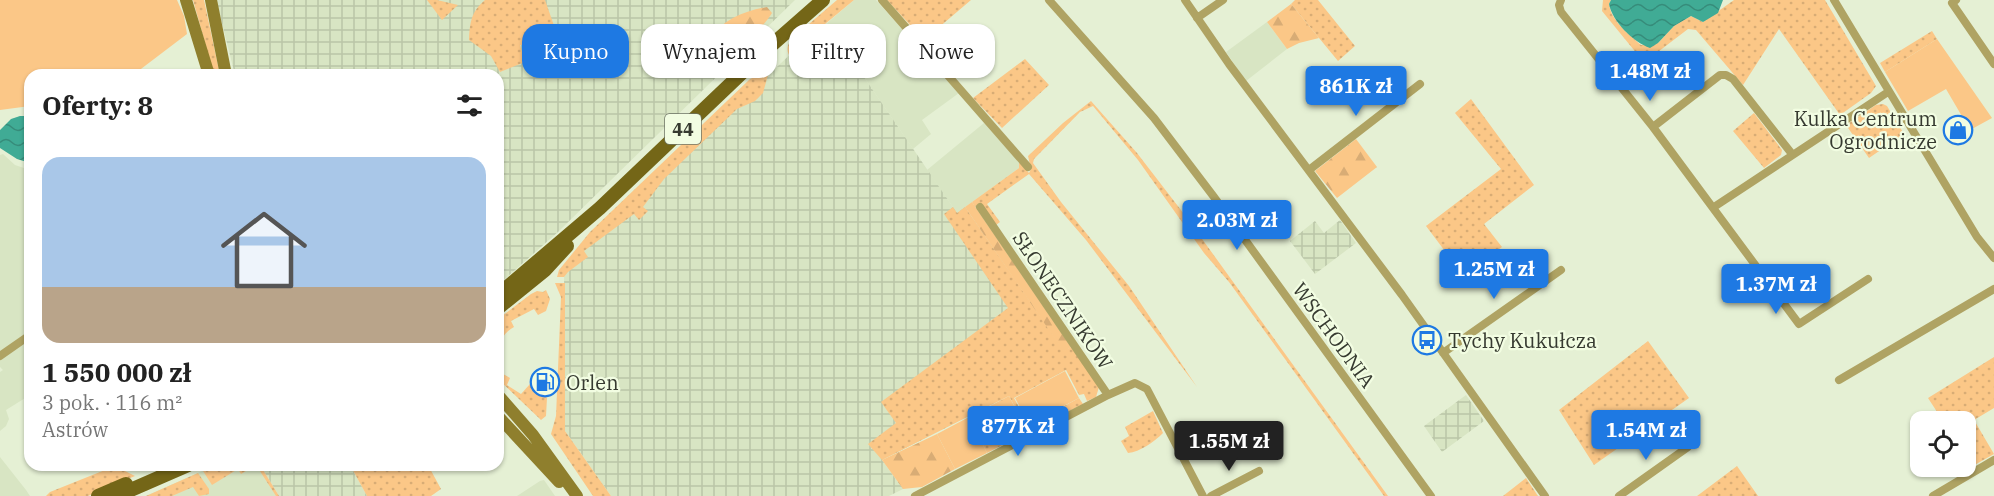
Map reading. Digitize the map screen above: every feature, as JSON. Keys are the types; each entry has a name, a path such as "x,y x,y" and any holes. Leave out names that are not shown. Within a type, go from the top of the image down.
{"main road":[{"path":"186,0 207,69"},
{"path":"211,0 225,69"},
{"name":"44","path":"504,290 600,208 766,50 823,0"},
{"name":"44","path":"504,303 551,264 600,208"},
{"path":"504,402 533,435 575,496"},
{"path":"504,422 575,496"},
{"path":"98,496 155,471"},
{"path":"117,496 174,471"}],"street":[{"path":"882,0 1028,167"},
{"name":"WSCHODNIA","path":"1049,0 1161,127 1431,496"},
{"path":"1185,0 1229,64 1443,353 1545,496"},
{"path":"1197,18 1223,0"},
{"path":"1561,0 1559,5 1561,12 1653,127 1799,324 1868,279"},
{"path":"1834,0 1977,237 1994,258"},
{"path":"1954,2 1994,64"},
{"path":"1653,127 1720,75 1726,75 1733,79 1792,154"},
{"path":"1309,170 1419,84"},
{"path":"1714,207 1888,92"},
{"name":"SŁONECZNIKÓW","path":"980,207 1108,395 1136,383 1147,389 1203,496"},
{"path":"1443,353 1561,270"},
{"path":"1839,380 1994,288"},
{"path":"0,356 24,339"},
{"path":"915,496 1108,395"},
{"path":"1619,496 1688,447"},
{"path":"1933,496 1994,460"},
{"path":"1211,496 1259,471"}],"shaded area":[{"path":"216,0 795,0 770,24 641,24 641,78 715,78 558,232 504,280 504,69 233,69"},
{"path":"854,0 876,0 898,25 898,78 946,78 959,93 922,120 931,134 913,149 865,78 886,78 886,24 827,23"},
{"path":"1267,22 1287,49 1246,81 1226,52"},
{"path":"789,55 789,78 865,78 957,213 965,207 1072,363 882,460 903,489 889,496 611,496 565,431 564,270 765,78 777,78 777,67"},
{"path":"984,123 1019,162 1019,168 957,213 927,170"},
{"path":"3,154 15,165 24,168 24,399 6,410 9,419 0,431 0,372 3,370 0,367 0,155"},
{"path":"1340,220 1356,243 1315,274 1290,241 1315,221 1324,233"},
{"path":"1466,395 1484,421 1442,452 1424,426"},
{"path":"0,457 26,490 30,496 0,496"},
{"path":"202,471 264,471 279,496 146,496"},
{"path":"264,471 353,471 367,496 279,496"},
{"path":"544,480 555,496 517,496 540,481"}],"green space":[{"path":"0,0 177,0 184,16 187,34 141,69 24,69 24,107 0,110"},
{"path":"193,0 204,0 219,69 212,69"},
{"path":"427,0 437,0 458,5 442,20"},
{"path":"485,0 545,0 553,24 522,24 522,45 520,45 522,63 504,70 498,69 491,56 469,40 472,18"},
{"path":"837,0 854,0 825,24 809,24"},
{"path":"887,0 971,0 943,24 909,24"},
{"path":"1295,0 1318,0 1355,46 1338,61 1291,4"},
{"path":"1603,0 1611,0 1609,4 1613,16 1621,27 1641,45 1658,43 1674,26 1691,16 1703,22 1734,0 1825,0 1876,86 1871,93 1840,115 1779,29 1743,85 1696,30 1688,29 1650,58 1638,55 1602,11"},
{"path":"1291,4 1319,38 1287,49 1267,22"},
{"path":"767,7 772,13 764,24 724,24 742,14"},
{"path":"1932,31 1937,39 1885,72 1880,63"},
{"path":"1937,39 1992,118 1970,130 1946,89 1908,111 1885,72"},
{"path":"1025,59 1049,85 1002,128 973,98"},
{"path":"767,78 763,93 755,101 737,109 664,179 643,207 648,211 639,220 634,214 584,251 588,257 564,277 557,277 559,270 590,232 750,79"},
{"path":"1471,99 1534,185 1484,224 1502,247 1463,275 1426,226 1501,169 1455,113"},
{"path":"1091,101 1137,153 1184,214 1388,496 1384,496 1138,160 1093,106 1080,112 1034,159 1033,163 1061,202 1129,286 1197,387 1086,240 1029,174 987,204 1000,222 996,225 978,204 975,207 972,202 1019,168 1019,162 1029,173 1031,169 1028,156 1063,123"},
{"path":"1876,105 1887,106 1904,134 1869,158 1846,125"},
{"path":"1754,113 1782,150 1781,155 1764,168 1733,131"},
{"path":"1356,139 1377,167 1337,198 1315,171"},
{"path":"972,202 1071,347 1064,352 965,207"},
{"path":"953,207 957,213 965,207 1064,351 1071,347 1099,387 1096,397 1087,401 1084,394 1079,395 1066,370 1014,398 1029,425 1079,398 1083,404 987,453 983,445 1024,424 1009,396 882,460 868,444 896,423 881,402 1008,308 944,214"},
{"path":"555,283 565,283 565,431 611,496 593,496 551,434 556,416 561,297"},
{"path":"546,290 550,299 546,311 538,315 534,309 511,321 514,327 504,336 504,314 531,294"},
{"path":"1648,341 1689,398 1594,465 1559,410"},
{"path":"1994,357 1994,408 1976,419 1976,411 1936,411 1928,398"},
{"path":"1065,371 1079,398 1029,424 1015,398"},
{"path":"504,374 510,378 507,385 521,394 530,384 542,391 547,398 546,416 541,420 504,385"},
{"path":"1009,396 1024,425 983,445 969,417"},
{"path":"1153,411 1163,433 1147,446 1128,453 1121,441 1129,436 1125,427"},
{"path":"969,417 987,453 955,469 937,434"},
{"path":"1976,423 1994,454 1976,464"},
{"path":"937,434 955,469 922,487 903,489 882,460"},
{"path":"1737,466 1758,496 1697,496"},
{"path":"102,471 125,471 135,476 88,496 46,496 50,492"},
{"path":"203,471 235,471 212,485"},
{"path":"260,471 264,471 279,496 276,496"},
{"path":"353,471 431,471 441,489 431,496 367,496"},
{"path":"198,473 209,489 209,494 199,496 193,487 172,496 146,496"},
{"path":"1526,478 1538,496 1503,496"}],"water":[{"path":"1611,0 1723,0 1718,13 1703,22 1691,16 1674,26 1650,48 1637,41 1619,24 1611,11 1609,4"},
{"path":"24,116 24,161 0,148 0,130 11,119"}],"place":[{"name":"Kulka Centrum Ogrodnicze","path":"1958,130"},
{"name":"Tychy Kukułcza","path":"1427,340"},
{"name":"Orlen","path":"545,382"}]}
